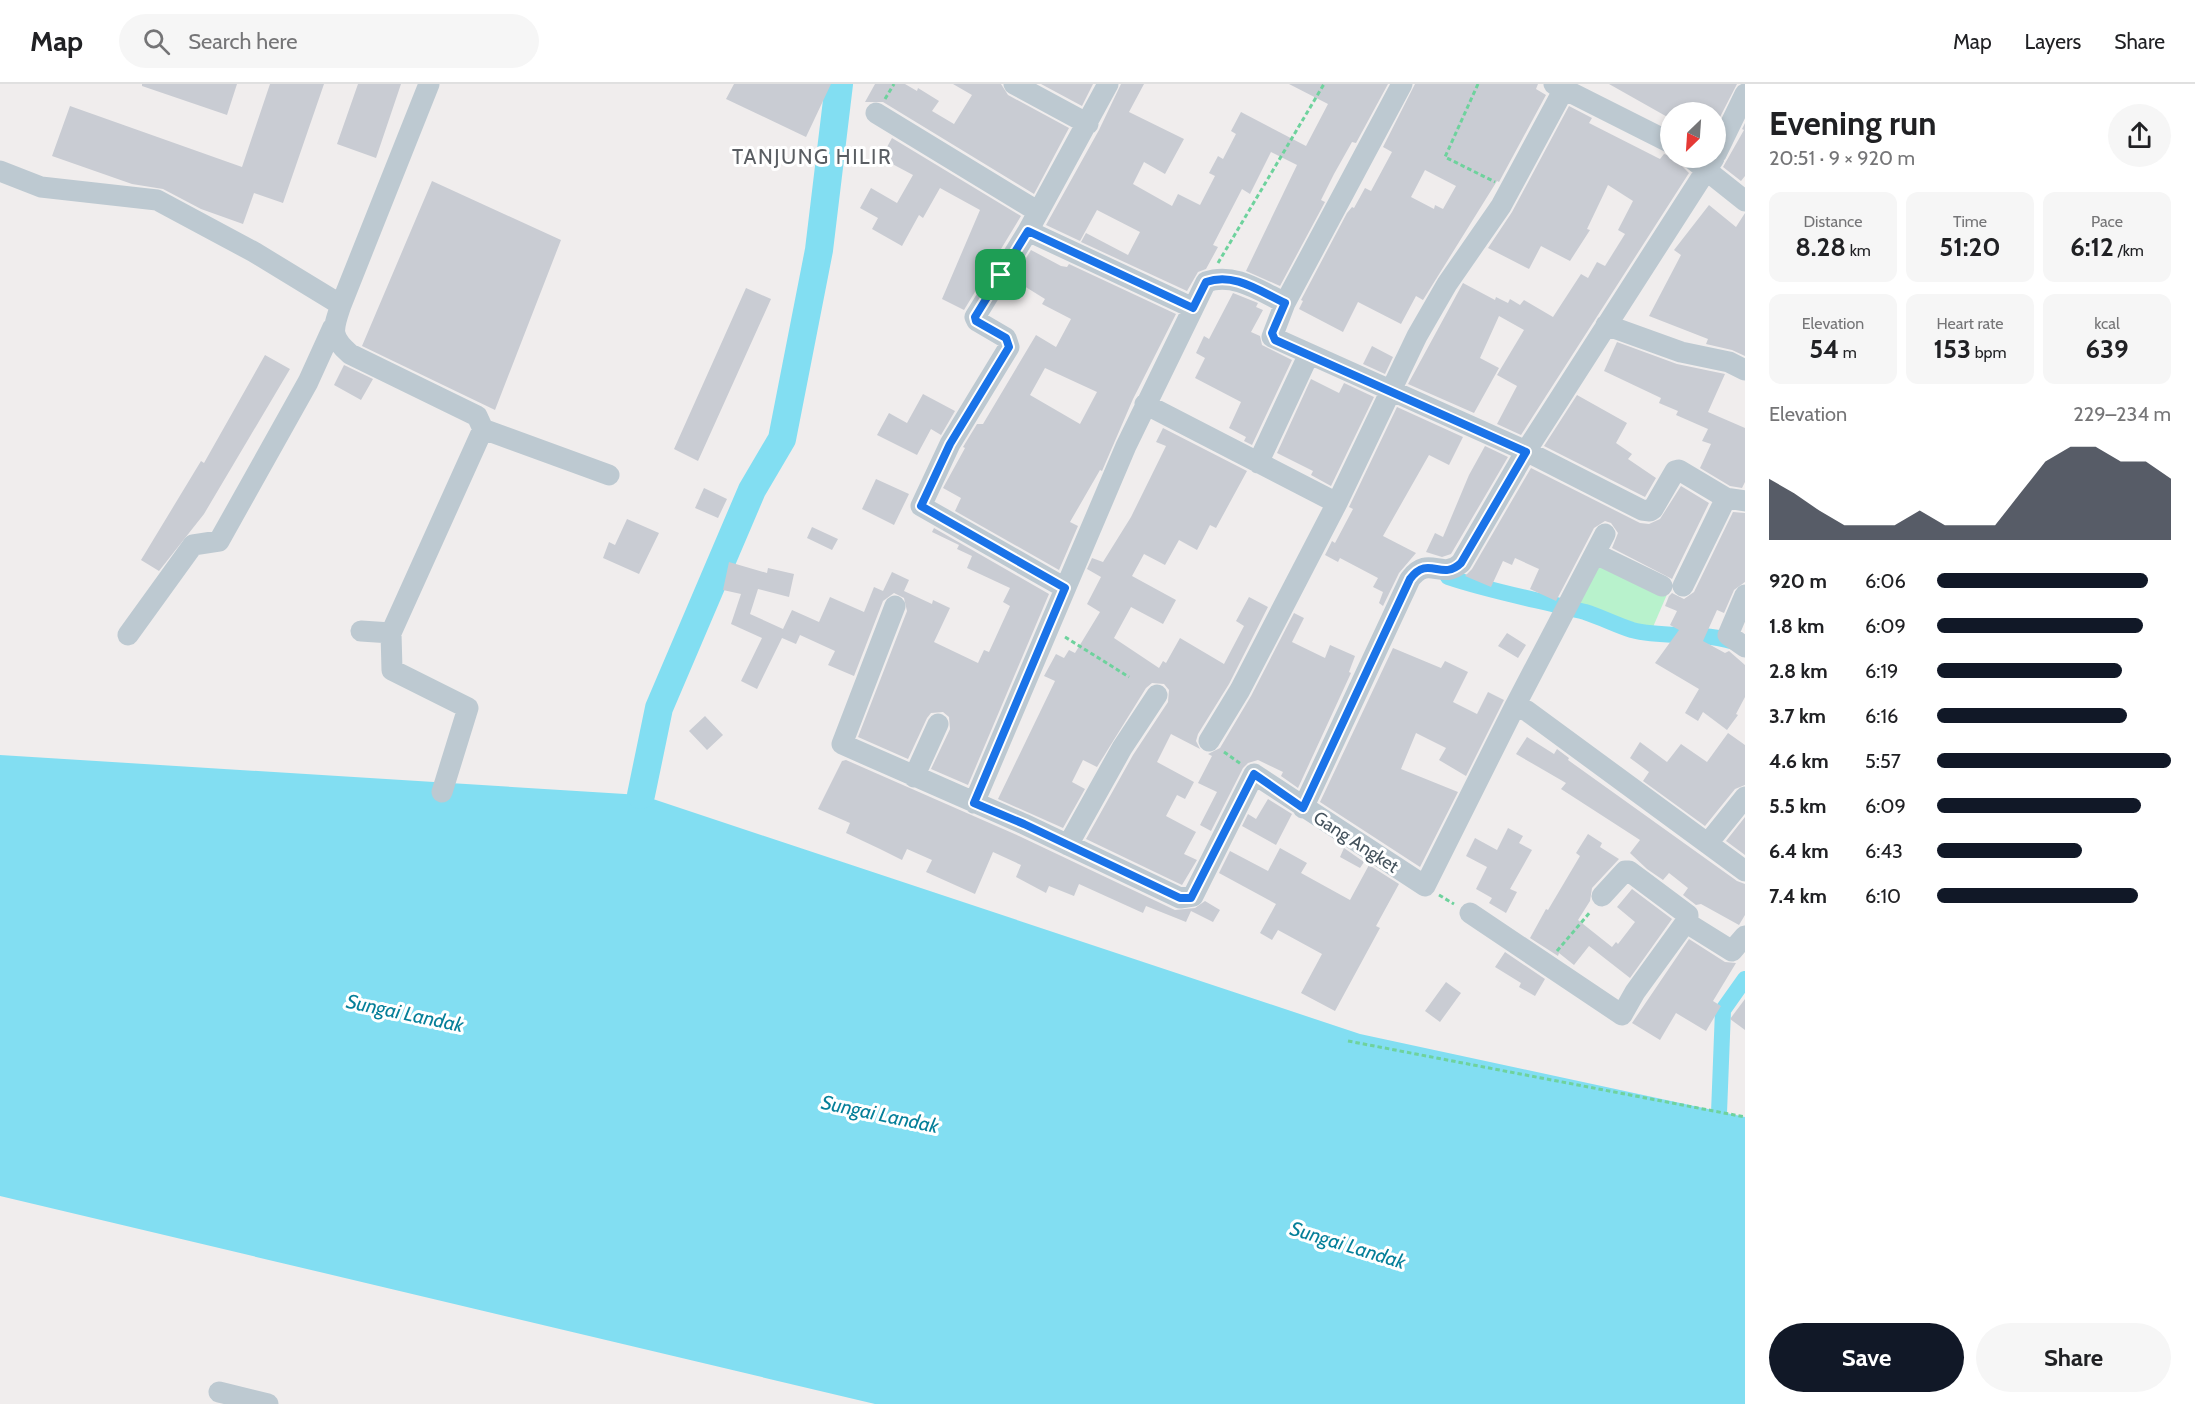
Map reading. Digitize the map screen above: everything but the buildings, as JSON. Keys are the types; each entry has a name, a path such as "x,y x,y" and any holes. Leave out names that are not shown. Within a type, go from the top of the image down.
{"street":[{"path":"128,635 193,545 219,541 308,382 333,327 429,84"},
{"path":"1014,84 1088,124"},
{"path":"1065,588 921,506 950,444 1009,347 1006,338 976,321 975,317 1028,231 1108,84"},
{"path":"1402,84 1285,303 1272,337 1526,452 1642,510 1650,511 1653,508 1675,471 1679,470 1740,500 1672,586 1596,554"},
{"path":"1209,741 1240,690 1337,503 1392,390 1405,357 1447,284 1510,190 1559,87 1660,138"},
{"path":"1726,134 1745,94"},
{"path":"876,113 1037,211"},
{"path":"1303,808 1410,579 1417,569 1426,566 1446,571 1454,570 1461,563 1526,452 1708,168"},
{"path":"1719,168 1745,201"},
{"path":"0,171 41,187 158,200 254,252 341,305"},
{"path":"1028,231 1193,308"},
{"path":"974,803 1146,404 1206,282 1219,277 1233,279 1285,303"},
{"path":"1606,325 1682,352 1729,362 1745,370"},
{"path":"333,327 336,342 350,354 477,416 483,429 609,475"},
{"path":"1258,463 1309,354"},
{"path":"1146,404 1337,503"},
{"path":"442,792 468,708 392,670 391,633 483,429"},
{"path":"1605,534 1515,706 1527,711 1598,761 1745,871"},
{"path":"1745,595 1728,635 1745,647"},
{"path":"895,606 842,744 1180,898 1191,898 1254,774"},
{"path":"361,631 391,633"},
{"path":"1068,845 1122,748 1157,695"},
{"name":"Gang Angket","path":"1254,774 1425,886 1515,706"},
{"path":"914,777 938,724"},
{"path":"1708,843 1745,797"},
{"path":"1470,913 1622,1014 1635,992 1687,923 1688,915 1629,871 1625,871 1617,878 1602,896"},
{"path":"1687,923 1732,951 1745,936"},
{"path":"219,1392 268,1404"}],"path":[{"path":"1206,282 1324,84"},
{"path":"1478,84 1444,157 1510,190"},
{"path":"1049,626 1129,677"},
{"path":"1209,741 1254,774"},
{"path":"1552,952 1562,948 1602,896"},
{"path":"1348,1041 1745,1117"}],"green space":[{"path":"1596,554 1668,592 1653,627 1612,618 1573,598"}],"water":[{"name":"Sungai Landak","path":"0,755 641,795 1360,1034 1745,1117 1745,1404 875,1404 0,1196"}],"waterway":[{"path":"641,795 659,708 752,490 782,439 819,250 839,84"},
{"path":"1448,577 1499,592 1585,612 1645,633 1713,637 1740,644"},
{"path":"1719,1113 1723,1010 1745,979"}],"district":[{"name":"TANJUNG HILIR","path":"812,157"}],"route":[{"path":"1028,231 1193,308 1206,282 1219,277 1233,279 1285,303 1272,333 1275,340 1392,390 1526,452 1461,563 1454,570 1446,571 1426,566 1417,569 1410,579 1303,808 1254,774 1191,898 1180,898 1124,870 974,803 1065,588 921,506 950,444 1009,347 1006,338 976,321 975,317 1001,275 1028,231"}]}
